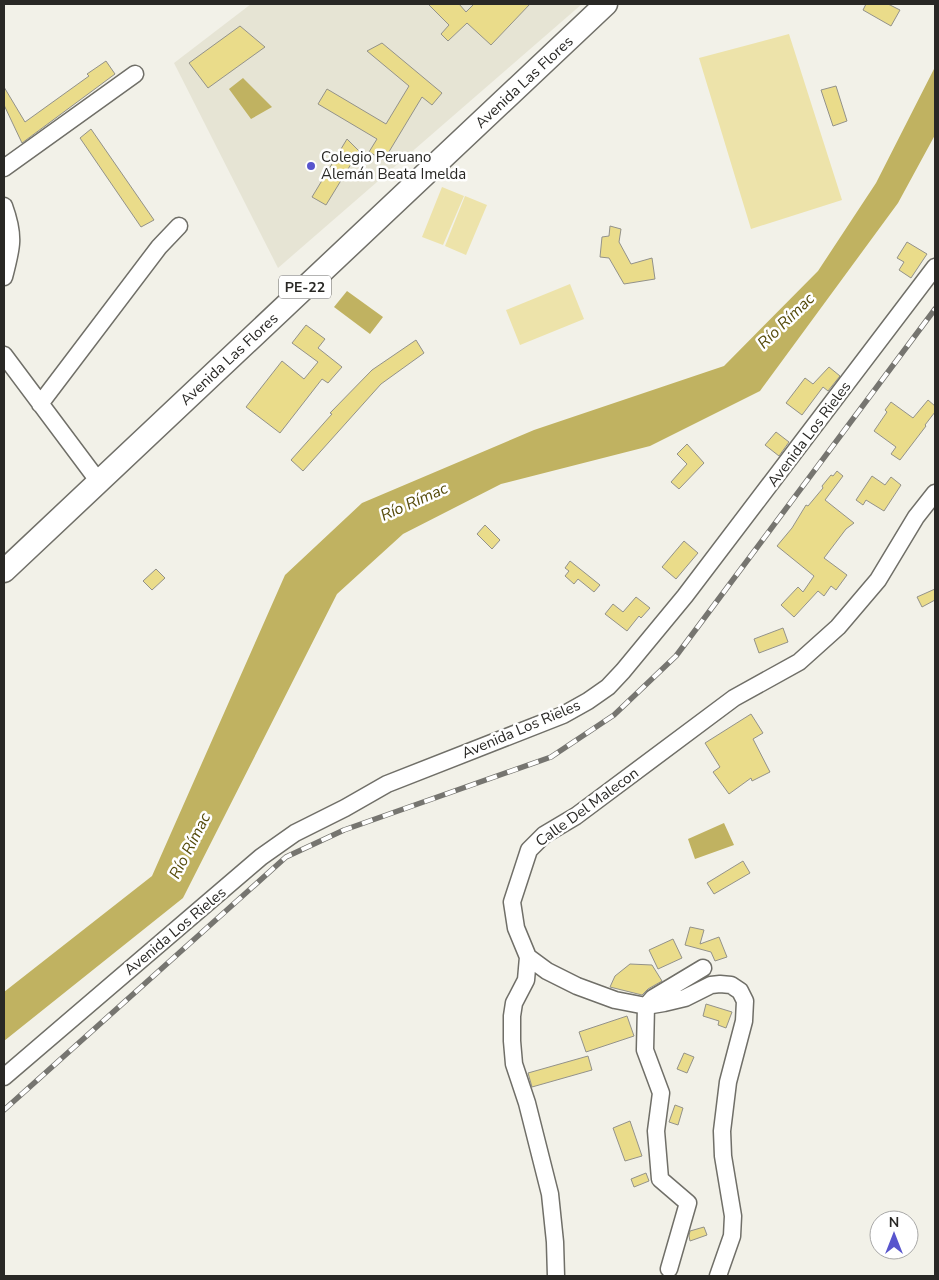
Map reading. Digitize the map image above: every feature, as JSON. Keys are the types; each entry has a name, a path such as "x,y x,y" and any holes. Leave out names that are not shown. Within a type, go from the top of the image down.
{"highway":[{"name":"Avenida Las Flores","path":"289,294 586,4"},
{"name":"Avenida Las Flores","path":"4,571 94,477 289,294 606,4"},
{"name":"Avenida Las Flores","path":"4,552 94,477"}],"street":[{"path":"4,168 135,74"},
{"path":"4,206 11,225 12,247 4,277"},
{"path":"40,404 159,247 179,226"},
{"name":"Avenida Los Rieles","path":"4,1077 261,857 295,832 345,808 387,784 563,714 588,701 608,687 685,596 935,267"},
{"path":"4,355 94,477"},
{"name":"Calle Del Malecon","path":"528,957 516,928 512,902 529,850 544,835 576,816 734,698 799,662 838,627 878,580 916,517 935,493"},
{"path":"528,957 547,971 577,986 615,1000 646,1006 685,998 711,985 732,986 740,991 745,1001 744,1021 728,1082 722,1131 723,1156 733,1216 732,1236 718,1276"},
{"path":"528,957 526,980 514,1003 512,1016 514,1064 527,1103 550,1194 556,1276"},
{"path":"669,1269 688,1204 660,1179 656,1131 661,1093 645,1050 646,1006 657,995 703,968"}],"shaded area":[{"name":"Colegio Peruano Alemán Beata Imelda","path":"251,4 582,4 278,268 174,63"},
{"path":"789,34 842,200 751,229 699,58"},
{"path":"442,187 464,196 443,245 422,237"},
{"path":"465,196 487,205 466,255 445,246"},
{"path":"570,284 584,319 520,345 506,310"}],"water":[{"name":"Río Rímac","path":"935,67 935,135 898,203 760,391 650,446 501,484 403,534 337,594 183,898 4,1041 4,992 152,876 285,575 362,503 534,430 724,366 818,271 876,183"},
{"path":"243,78 272,107 251,119 229,89"},
{"path":"347,291 383,317 370,334 334,307"},
{"path":"724,823 734,845 695,859 688,839"}],"building":[{"path":"428,4 459,4 466,12 474,4 530,4 491,45 467,23 448,41 441,34 449,25"},
{"path":"866,4 888,4 900,10 891,26 863,10"},
{"path":"240,26 265,47 208,88 189,63"},
{"path":"382,43 442,93 432,105 422,97 384,160 369,152 377,139 318,104 327,89 386,124 409,86 367,51"},
{"path":"106,61 115,74 22,143 4,105 4,87 25,122 89,76 87,74"},
{"path":"836,86 847,121 833,126 821,90"},
{"path":"91,129 154,220 141,227 80,138"},
{"path":"347,139 359,151 326,205 312,197"},
{"path":"610,226 621,229 619,242 631,264 652,258 655,279 624,284 609,258 600,257 602,237 609,236"},
{"path":"907,242 927,254 911,278 899,270 904,262 897,258"},
{"path":"306,325 325,339 318,348 342,367 328,383 322,379 280,433 246,407 282,361 304,379 318,362 292,343"},
{"path":"416,340 424,353 381,384 303,471 291,460 332,414 330,413 372,370"},
{"path":"829,367 840,376 828,391 823,387 802,415 786,403 805,378 813,384"},
{"path":"928,400 935,406 935,412 900,460 891,454 896,447 874,431 887,412 885,410 891,402 913,418"},
{"path":"776,432 789,442 779,456 765,445"},
{"path":"687,444 704,463 679,489 671,482 687,464 677,454"},
{"path":"837,471 843,476 825,500 854,523 846,529 824,558 847,575 836,590 831,586 824,596 818,591 794,617 781,605 798,587 803,592 814,576 777,546 792,528 806,505 808,506 831,475 833,476"},
{"path":"872,476 885,485 891,477 901,485 884,511 866,500 863,505 856,500"},
{"path":"485,525 500,540 492,549 477,534"},
{"path":"684,541 698,553 676,579 662,567"},
{"path":"570,561 600,585 594,592 578,579 574,584 565,576 569,571 565,568"},
{"path":"156,569 165,578 152,590 143,581"},
{"path":"935,589 935,600 922,607 917,597"},
{"path":"636,597 650,608 641,618 639,616 627,631 605,614 613,604 623,612"},
{"path":"783,628 788,642 759,653 754,639"},
{"path":"751,714 763,733 753,739 770,772 752,781 751,778 729,794 713,772 720,767 705,743"},
{"path":"743,861 750,873 714,894 707,883"},
{"path":"690,927 704,930 700,944 719,937 727,957 715,961 711,952 685,945"},
{"path":"673,939 682,958 658,969 649,950"},
{"path":"630,964 652,965 662,981 642,995 610,987 615,976"},
{"path":"706,1004 732,1012 726,1028 718,1025 719,1021 703,1016"},
{"path":"627,1016 634,1036 586,1052 579,1032"},
{"path":"684,1053 694,1057 687,1073 677,1069"},
{"path":"588,1056 592,1070 532,1087 528,1073"},
{"path":"675,1105 683,1108 678,1125 669,1122"},
{"path":"630,1121 642,1156 625,1161 613,1128"},
{"path":"646,1173 649,1181 634,1187 631,1179"},
{"path":"704,1227 707,1235 690,1241 690,1231"}],"railway":[{"path":"4,1110 286,857 344,830 551,757 614,715 676,656 935,309"}],"place":[{"name":"Colegio Peruano Alemán Beata Imelda","path":"311,166"}]}
